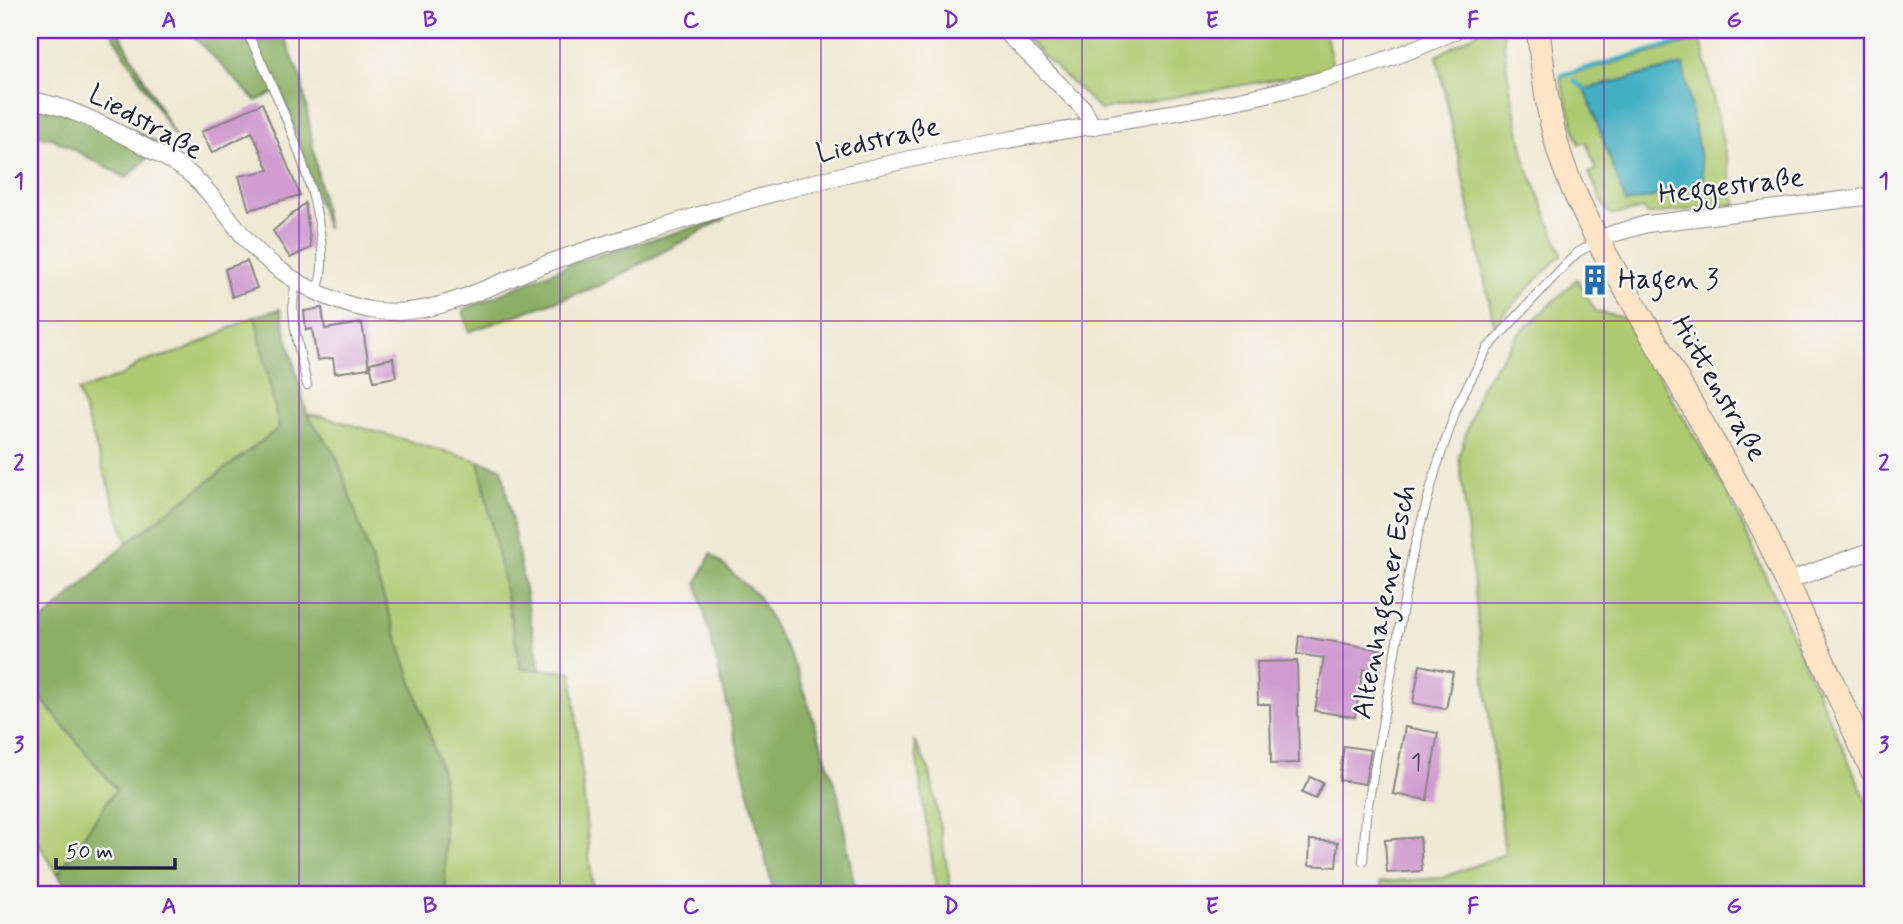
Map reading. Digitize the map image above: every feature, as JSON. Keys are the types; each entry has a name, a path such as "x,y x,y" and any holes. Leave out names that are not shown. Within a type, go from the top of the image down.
{"main road":[{"name":"Hüttenstraße","path":"1538,30 1556,142 1577,200 1738,484 1788,582 1873,772"}],"street":[{"path":"1004,30 1083,108 1093,127"},
{"name":"Liedstraße","path":"30,100 60,107 93,120 188,172 260,254 297,281 365,309 386,312 413,311 470,294 555,260 722,208 835,177 1002,141 1222,105 1319,82 1389,60 1457,30"},
{"name":"Heggestraße","path":"1598,240 1647,224 1873,196"},
{"path":"1788,582 1873,550"}],"lane":[{"path":"246,30 267,72 299,155 321,228 323,269 317,291"},
{"name":"Altenhagener Esch","path":"1363,861 1366,816 1412,556 1436,469 1458,404 1487,349 1561,269 1598,240"},
{"path":"297,281 292,293 293,312 307,385"}],"green space":[{"path":"110,30 118,30 175,137"},
{"path":"187,30 281,30 302,81 327,229 281,89 256,101"},
{"path":"1017,30 1325,30 1333,69 1100,110"},
{"path":"1481,30 1503,30 1507,72 1526,163 1562,254 1494,324 1437,56"},
{"path":"1701,40 1736,204 1646,215 1645,209 1611,215 1605,209 1589,173 1596,169 1586,142 1579,145 1560,77"},
{"path":"30,95 81,108 161,144 127,178 52,138 30,136"},
{"path":"726,218 601,285 469,332 463,310 575,262"},
{"path":"1577,279 1596,312 1625,318 1729,495 1873,815 1873,894 1383,894 1380,882 1442,878 1505,854 1459,456 1481,386 1519,334"},
{"path":"280,309 307,414 337,457 442,772 446,894 72,894 58,874 116,789 30,685 30,633 127,543 279,428 255,316"},
{"path":"255,316 280,428 127,543 78,391 123,375 140,363 186,350"},
{"path":"307,414 479,461 521,668 572,672 593,894 446,894 442,772"},
{"path":"479,461 502,468 540,670 521,669"},
{"path":"711,554 759,597 797,670 838,795 856,894 774,894 697,583"},
{"path":"30,685 116,789 58,874 30,831"},
{"path":"914,740 930,772 952,894 937,894"}],"water":[{"path":"1683,65 1705,185 1626,203 1585,89"}],"building":[{"path":"262,103 300,195 249,210 239,176 269,170 252,132 212,153 201,132"},
{"path":"305,203 311,248 290,258 273,231"},
{"path":"247,261 257,288 232,297 225,269"},
{"path":"322,308 325,329 362,323 369,368 335,373 333,358 317,360 312,329 306,330 304,311"},
{"path":"393,358 396,377 374,381 370,363"},
{"path":"1299,636 1383,650 1379,671 1363,669 1355,717 1315,711 1324,658 1297,654"},
{"path":"1297,661 1299,763 1271,764 1270,704 1258,704 1257,662"},
{"path":"1420,665 1453,672 1446,709 1413,703"},
{"path":"1405,727 1438,733 1427,800 1393,794"},
{"path":"1344,746 1371,750 1365,784 1339,780"},
{"path":"1310,777 1323,783 1315,799 1302,793"},
{"path":"1420,837 1422,871 1387,873 1385,840"},
{"path":"1310,840 1338,842 1336,867 1309,865"}],"waterway":[{"path":"1562,75 1725,30"},
{"path":"1574,81 1585,89"}],"place":[{"name":"Hagen 3","path":"1595,280"}]}
